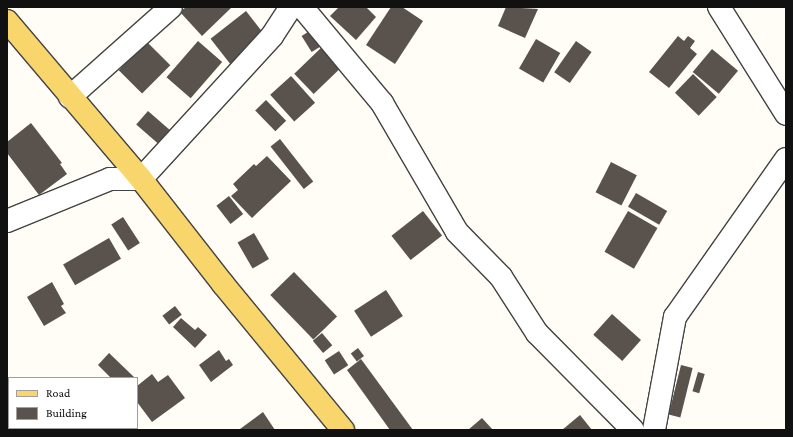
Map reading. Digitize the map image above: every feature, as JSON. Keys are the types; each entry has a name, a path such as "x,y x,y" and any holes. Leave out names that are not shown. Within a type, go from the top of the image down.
{"main road":[{"path":"7,21 70,97 142,179 223,284 343,430"}],"street":[{"path":"70,97 171,7"},
{"path":"7,221 110,178 142,179 272,36 292,7"},
{"path":"302,7 382,103 457,232 501,277 537,333 633,430"},
{"path":"719,7 786,114"},
{"path":"654,430 675,317 786,159"},
{"path":"756,200 786,187"}],"building":[{"path":"186,7 231,8 202,36 180,12"},
{"path":"339,7 366,7 376,17 356,40 330,16"},
{"path":"391,7 402,7 423,21 395,64 366,45"},
{"path":"506,7 538,9 525,38 498,26"},
{"path":"246,11 266,37 231,65 211,39"},
{"path":"316,27 326,43 312,52 302,36"},
{"path":"678,36 684,41 688,36 695,41 690,48 697,54 669,88 649,72"},
{"path":"536,39 560,53 543,82 519,68"},
{"path":"198,41 222,62 191,98 167,77"},
{"path":"576,41 592,52 570,83 554,72"},
{"path":"147,42 170,65 142,94 119,70"},
{"path":"323,46 342,66 314,94 294,74"},
{"path":"712,49 738,71 719,94 693,72"},
{"path":"693,74 717,97 699,116 675,93"},
{"path":"291,76 315,103 294,121 270,95"},
{"path":"266,100 286,121 275,131 255,110"},
{"path":"148,111 174,134 163,148 136,125"},
{"path":"31,123 62,163 60,164 67,174 39,195 7,153 7,142"},
{"path":"280,139 313,182 304,189 271,146"},
{"path":"267,156 291,181 252,218 231,196 238,190 233,184 254,164 256,166"},
{"path":"611,162 637,175 621,205 596,192"},
{"path":"636,193 667,211 659,225 628,207"},
{"path":"229,196 243,214 231,224 216,206"},
{"path":"423,211 442,235 411,260 391,236"},
{"path":"628,211 657,228 634,269 604,252"},
{"path":"123,217 140,243 128,251 111,225"},
{"path":"254,233 269,259 253,268 238,242"},
{"path":"109,238 121,259 75,285 63,264"},
{"path":"294,272 337,317 313,340 270,295"},
{"path":"52,282 64,304 61,306 66,313 44,326 27,297"},
{"path":"386,290 403,316 371,337 354,311"},
{"path":"175,306 182,315 169,325 162,316"},
{"path":"612,314 641,340 622,361 593,335"},
{"path":"181,318 195,330 198,327 207,335 195,348 173,327"},
{"path":"322,333 332,345 323,353 313,341"},
{"path":"358,348 364,356 357,361 351,353"},
{"path":"219,350 226,361 229,359 233,365 211,382 199,365"},
{"path":"339,351 348,365 334,375 325,360"},
{"path":"109,353 134,377 110,377 98,365"},
{"path":"361,359 413,430 390,430 347,370"},
{"path":"681,365 693,368 680,417 669,414"},
{"path":"698,372 705,374 699,393 692,391"},
{"path":"152,374 158,382 168,375 185,398 152,422 138,403 138,385"},
{"path":"263,412 275,430 240,429"},
{"path":"580,415 592,430 562,430"},
{"path":"482,418 493,430 468,430"},
{"path":"97,429 117,429 117,430"}]}
